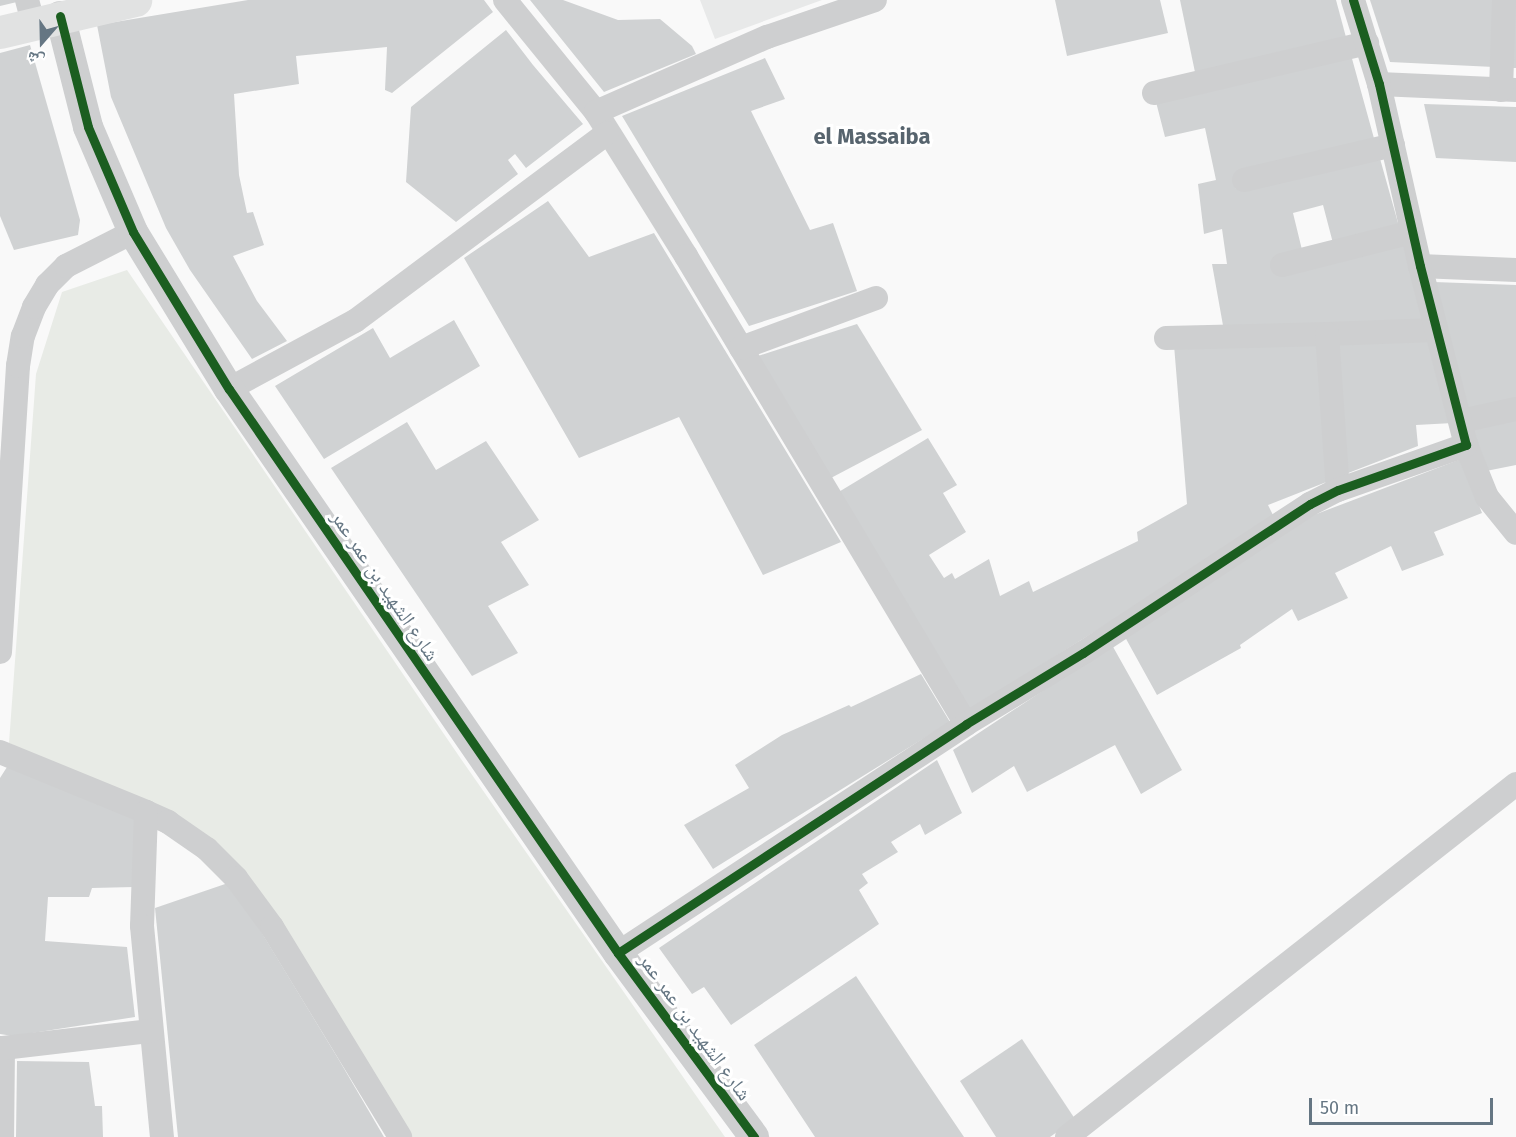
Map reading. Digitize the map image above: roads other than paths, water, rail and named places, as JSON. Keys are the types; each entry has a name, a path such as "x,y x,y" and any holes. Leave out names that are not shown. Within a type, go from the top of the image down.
{"main road":[{"path":"0,32 40,13 135,0"}],"street":[{"path":"505,0 602,123 741,348 966,724"},
{"path":"229,389 355,321 602,123 767,37 875,0"},
{"path":"1353,0 1379,84 1420,266 1466,445 1487,497 1516,533"},
{"path":"1379,84 1509,90 1504,0"},
{"name":"شارع الشهيد بن عمر عمر","path":"40,13 133,232 229,389 618,953 754,1137"},
{"path":"1154,93 1367,43"},
{"path":"1244,180 1393,145"},
{"path":"1282,265 1412,231"},
{"path":"0,652 18,366 23,336 34,307 47,285 66,266 133,232"},
{"path":"1420,266 1516,270"},
{"path":"741,348 876,298"},
{"path":"1166,338 1436,330"},
{"path":"1327,334 1338,490"},
{"path":"1461,421 1516,409"},
{"path":"618,953 966,724 1083,653 1310,504 1338,490 1466,445"},
{"path":"0,752 168,822 207,849 236,878 278,936 400,1137"},
{"path":"1067,1137 1516,784"},
{"path":"146,812 142,926 162,1137"},
{"path":"2,1137 1,1048 151,1031"}],"district":[{"name":"el Massaiba","path":"872,137"}]}
